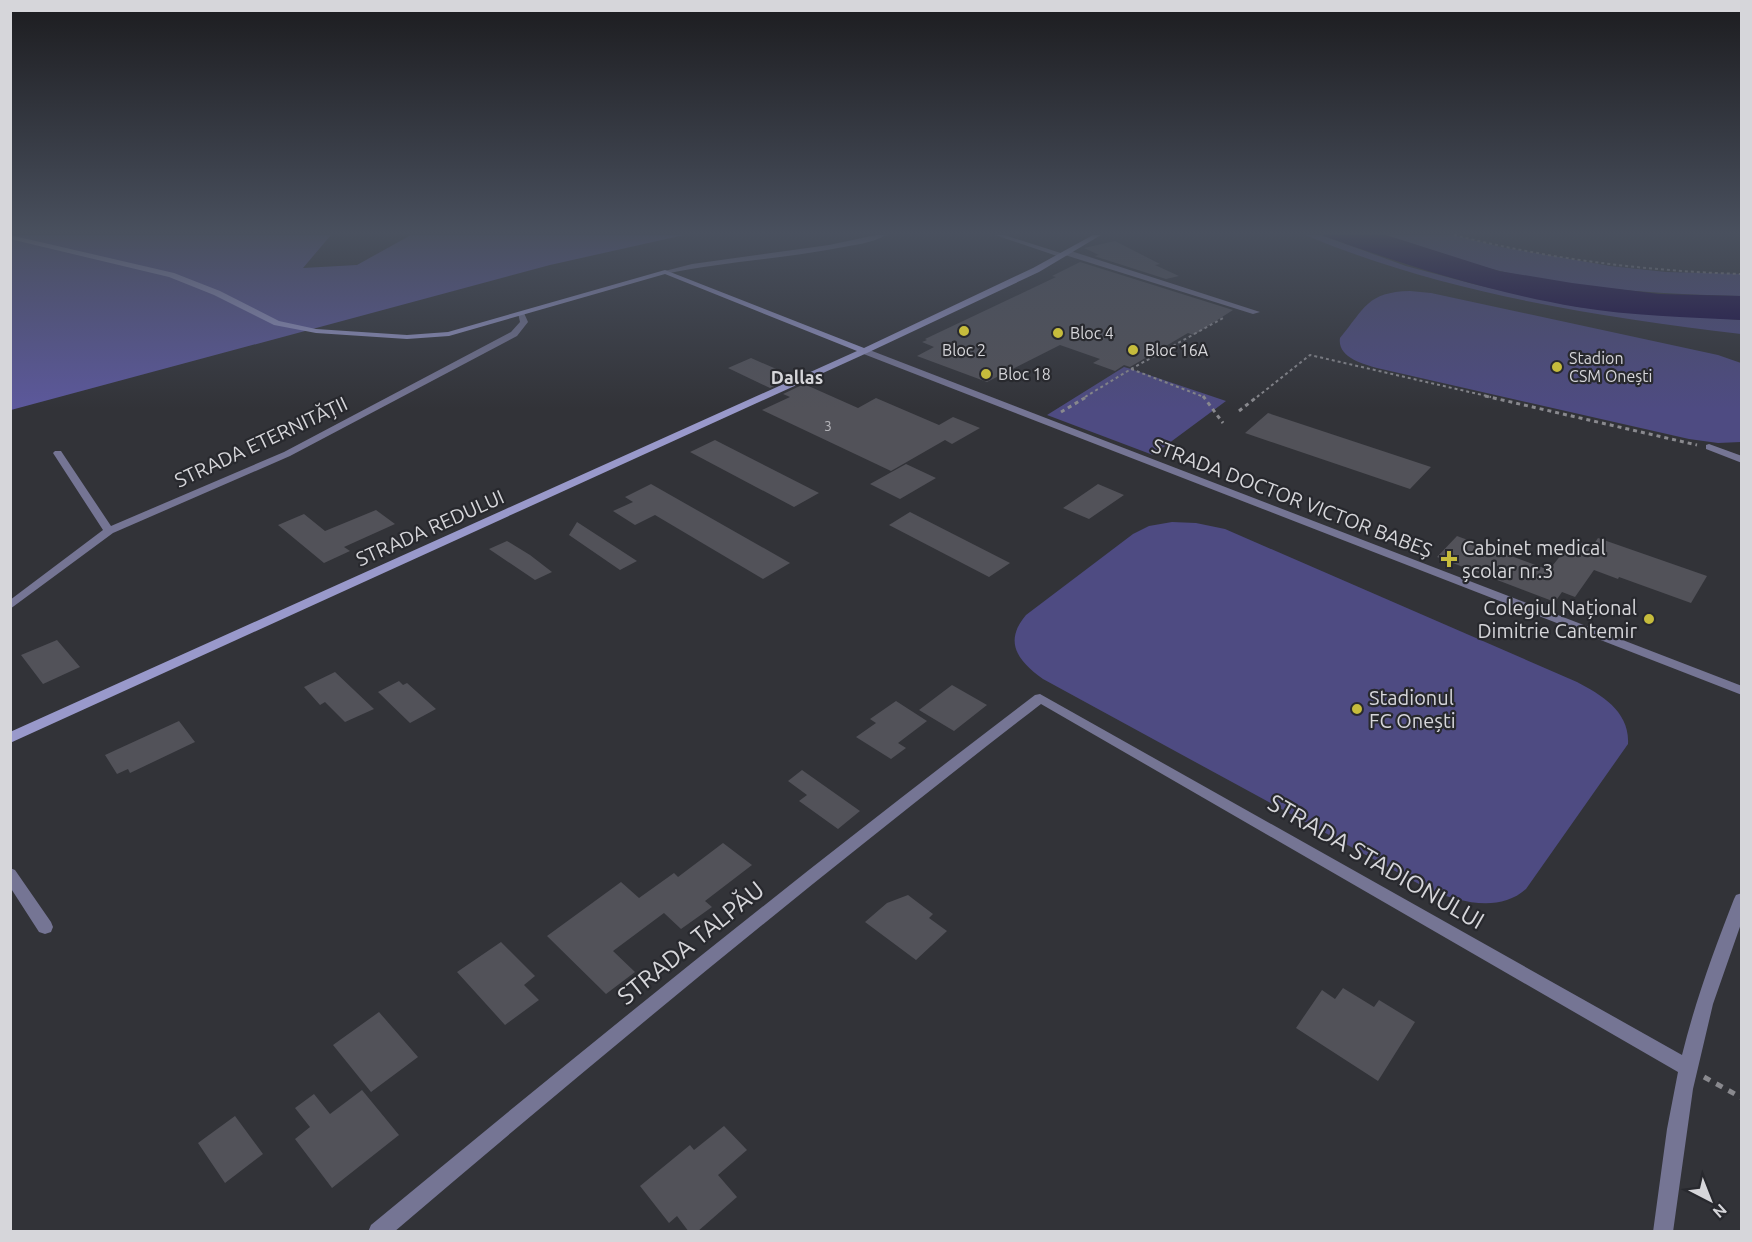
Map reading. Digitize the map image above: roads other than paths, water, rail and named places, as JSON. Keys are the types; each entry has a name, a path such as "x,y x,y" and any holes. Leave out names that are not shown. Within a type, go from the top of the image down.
{"street":[{"path":"217,293 278,323 297,328 340,334 422,337 465,331 595,293"},
{"path":"718,293 864,351"},
{"name":"STRADA REDULUI","path":"10,738 864,351 985,293"},
{"path":"1195,293 1256,312"},
{"name":"STRADA ETERNITĂȚII","path":"10,606 109,531 269,463 337,428 514,334 524,322 521,315"},
{"name":"STRADA DOCTOR VICTOR BABEȘ","path":"864,351 1742,691"},
{"path":"1709,447 1742,460"},
{"path":"58,453 109,531"},
{"name":"STRADA STADIONULUI","path":"1040,698 1688,1068"},
{"name":"STRADA TALPĂU","path":"378,1232 575,1066 903,803 1040,698"},
{"path":"10,874 45,927"},
{"path":"1663,1232 1673,1149 1688,1068 1727,938 1742,899"}],"place":[{"name":"Bloc 2","path":"964,331"},
{"name":"Bloc 4","path":"1058,333"},
{"name":"Bloc 16A","path":"1133,350"},
{"name":"Stadion CSM Onești","path":"1557,367"},
{"name":"Bloc 18","path":"986,374"},
{"name":"Cabinet medical școlar nr.3","path":"1449,559"},
{"name":"Colegiul Național Dimitrie Cantemir","path":"1649,619"},
{"name":"Stadionul FC Onești","path":"1357,709"}],"district":[{"name":"Dallas","path":"797,378"}]}
